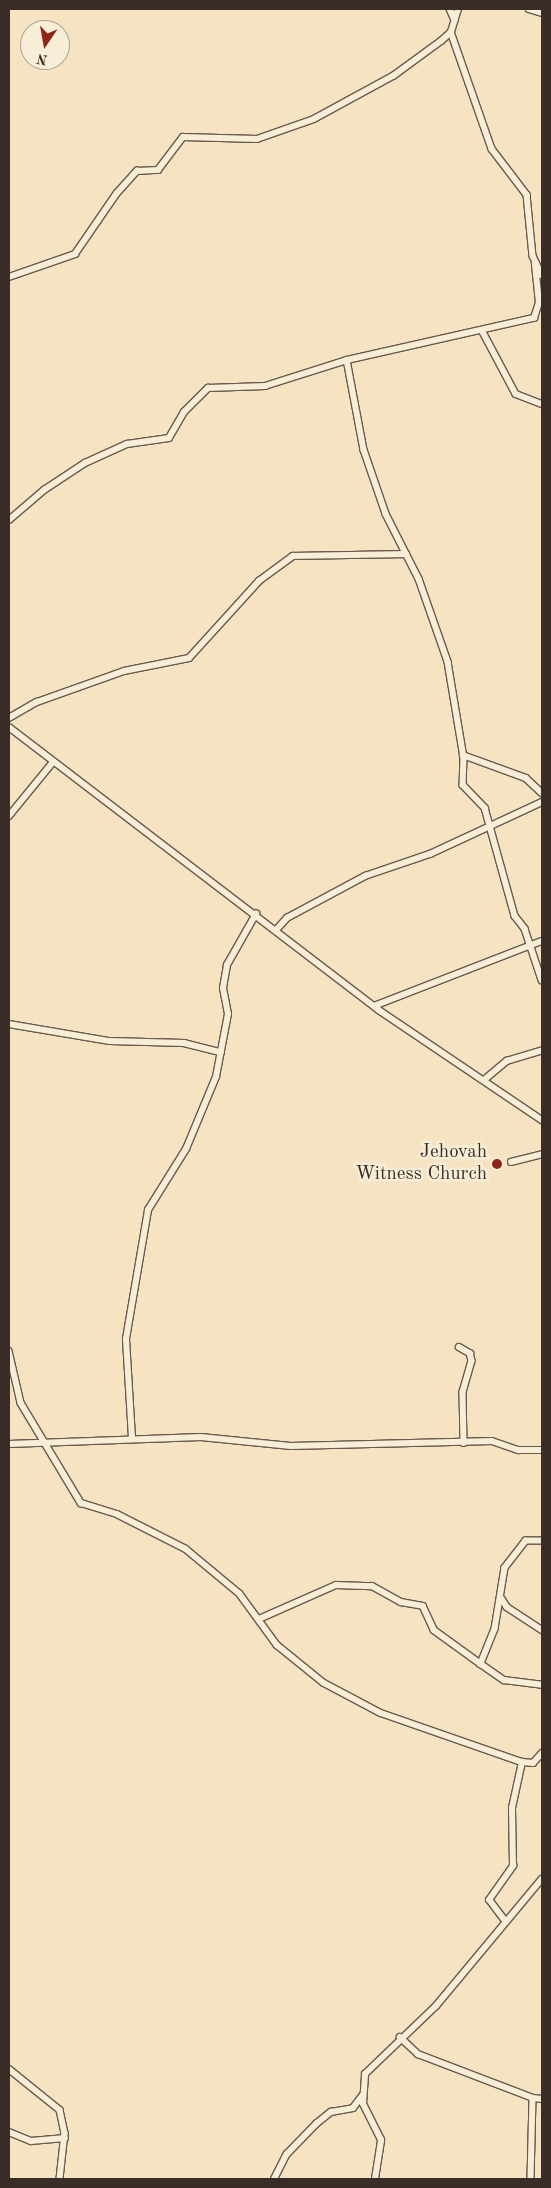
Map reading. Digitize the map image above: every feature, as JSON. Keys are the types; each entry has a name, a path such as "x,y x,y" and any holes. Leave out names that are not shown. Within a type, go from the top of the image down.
{"street":[{"path":"450,9 455,20"},
{"path":"9,276 75,254 117,193 137,171 158,170 183,137 257,138 283,132 393,76 451,32 458,9"},
{"path":"529,9 542,13"},
{"path":"9,520 44,490 85,463 127,444 169,438 184,412 208,388 254,388 347,360 483,332 537,316 535,264 527,195 492,149 451,32"},
{"path":"535,264 542,275"},
{"path":"483,332 516,394 542,404"},
{"path":"347,360 364,450 388,520 406,554 448,662 463,755 463,785 482,802 491,827 493,844 528,946 542,980"},
{"path":"9,718 37,702 87,688 124,671 189,658 259,581 293,556 406,554"},
{"path":"9,727 277,929 374,1006 542,1120"},
{"path":"463,755 526,778 542,793"},
{"path":"9,816 53,762"},
{"path":"277,929 287,918 364,876 491,827 542,802"},
{"path":"132,1438 126,1339 146,1217 189,1142 216,1077 228,1014 223,988 227,965 256,914"},
{"path":"374,1006 542,940"},
{"path":"9,1024 110,1041 184,1043 221,1052"},
{"path":"484,1080 499,1065 542,1050"},
{"path":"511,1162 542,1154"},
{"path":"459,1347 470,1353 472,1362 463,1392 464,1443"},
{"path":"9,1351 21,1403 43,1444 81,1503 116,1514 180,1545 240,1594 277,1644 324,1683 390,1716 458,1736 522,1762 533,1763 542,1753"},
{"path":"9,1444 43,1444 132,1438 229,1438 291,1446 497,1441 518,1450 542,1450"},
{"path":"481,1664 502,1599 502,1580 508,1564 526,1541 542,1541"},
{"path":"259,1619 336,1585 372,1586 401,1602 423,1606 434,1630 504,1680 542,1685"},
{"path":"502,1599 507,1607 542,1630"},
{"path":"505,1921 489,1900 513,1866 512,1808 522,1762"},
{"path":"375,2179 380,2134 366,2114 362,2096 365,2074 400,2037 436,2006 505,1921 542,1880"},
{"path":"400,2037 418,2054 533,2098 542,2099"},
{"path":"9,2069 60,2110 65,2138 60,2179"},
{"path":"274,2179 291,2149 321,2120 331,2112 353,2108 362,2096"},
{"path":"531,2179 533,2098"},
{"path":"9,2132 31,2141 65,2138"}],"place":[{"name":"Jehovah Witness Church","path":"497,1164"}]}
